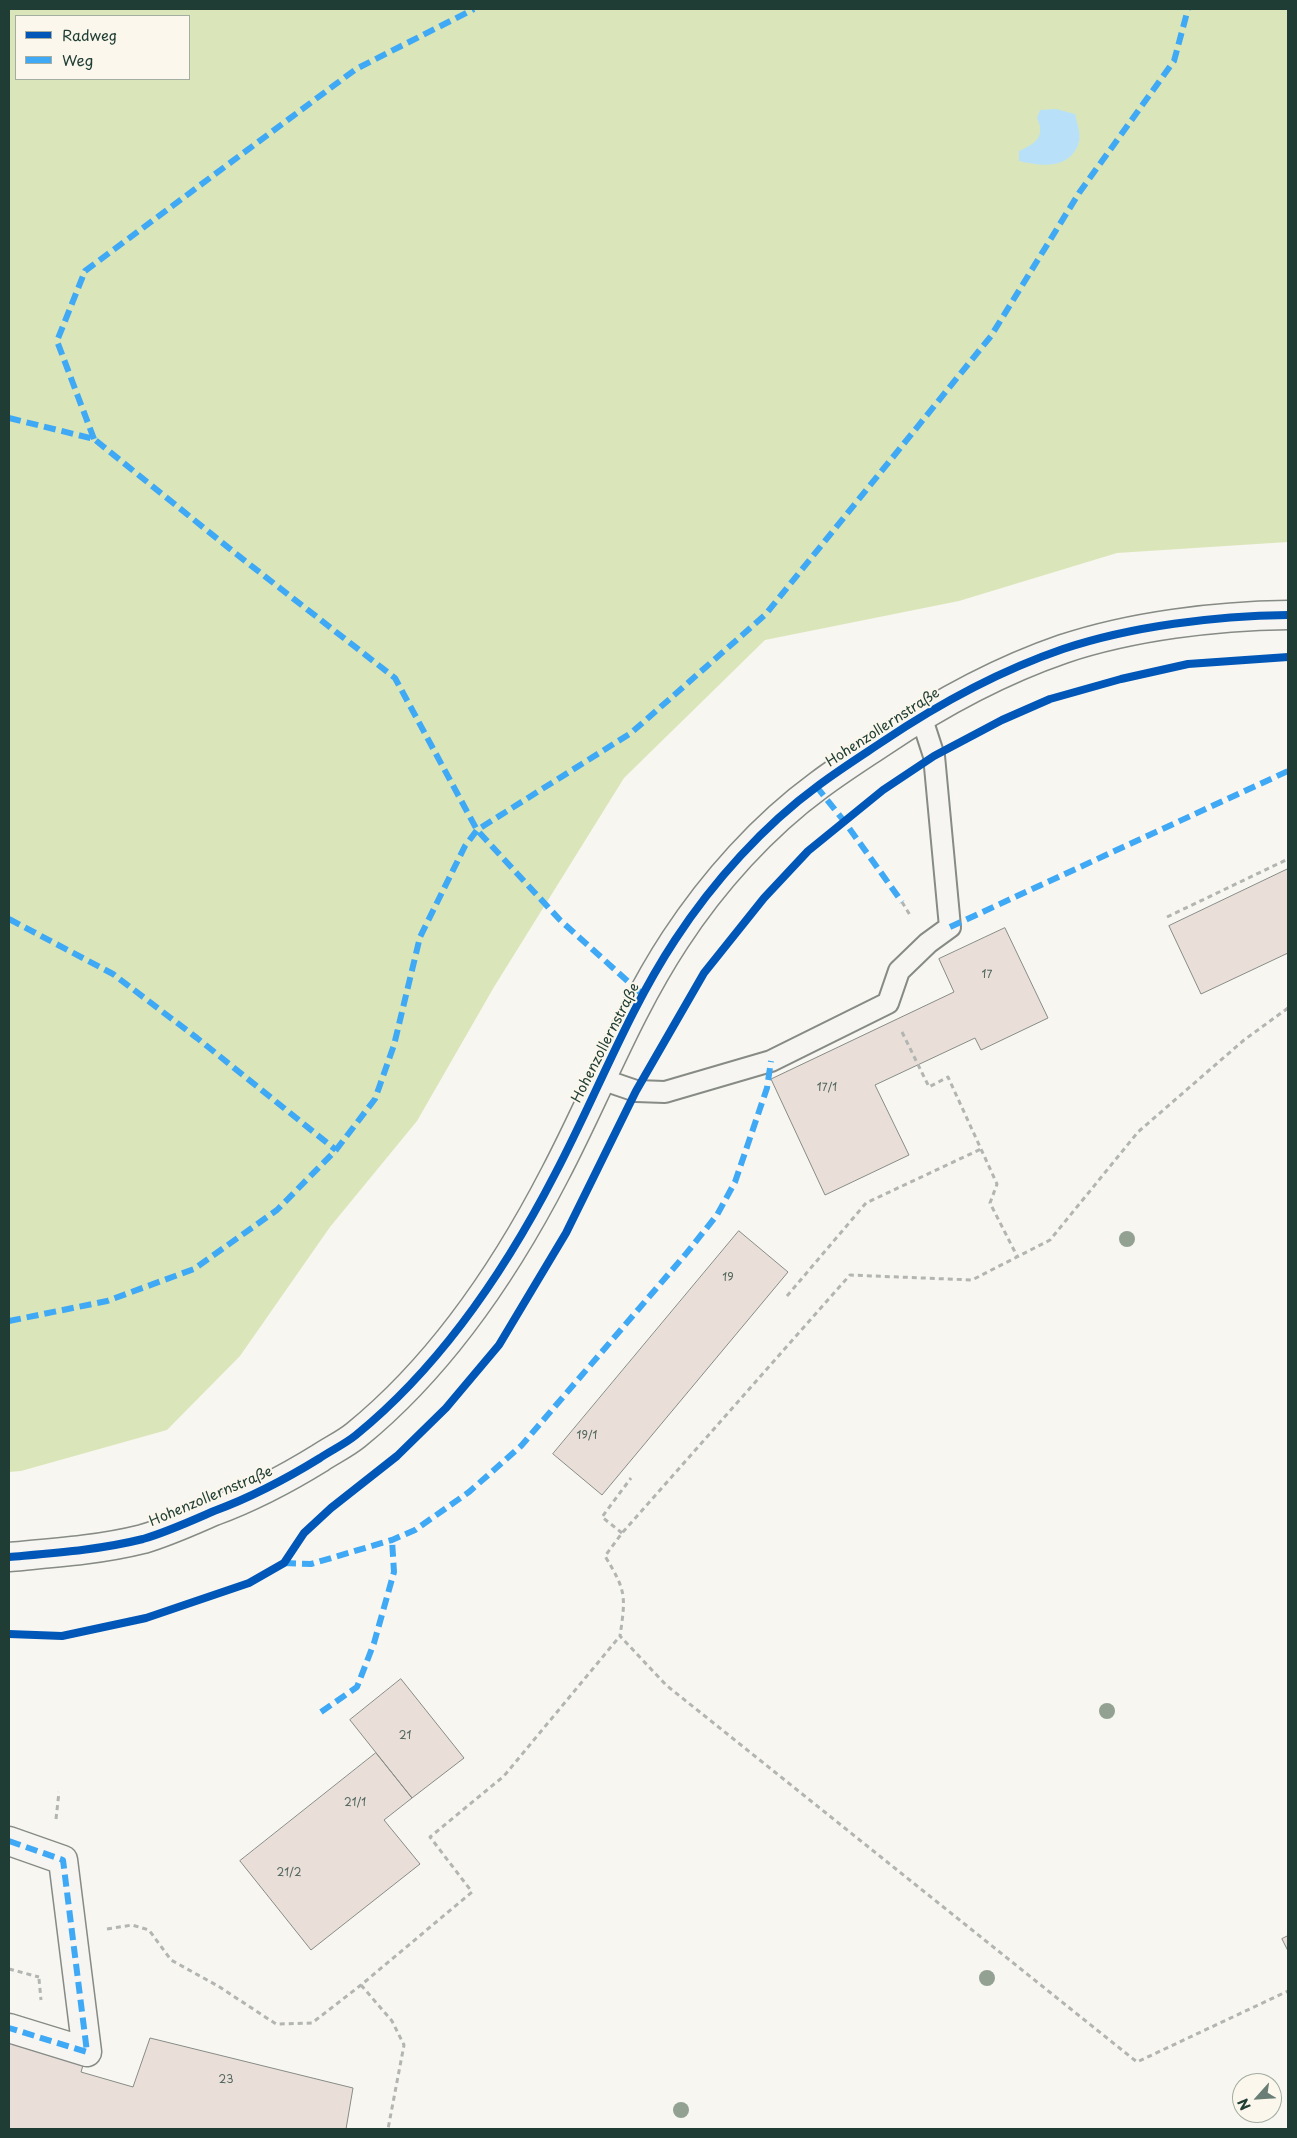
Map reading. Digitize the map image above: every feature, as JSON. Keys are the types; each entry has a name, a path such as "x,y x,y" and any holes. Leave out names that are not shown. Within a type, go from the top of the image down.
{"street":[{"name":"Hohenzollernstraße","path":"9,1557 95,1548 145,1538 251,1497 288,1478 354,1436 415,1379 470,1314 517,1244 556,1174 643,995 676,939 726,872 769,828 816,786 921,716 984,682 1059,650 1171,624 1288,615"},
{"path":"9,1841 63,1860 87,2052 9,2028"}],"lane":[{"path":"601,1079 636,1091 665,1092 771,1061 888,1002 899,971 928,943 950,927 934,756 921,716"}],"path":[{"path":"1167,917 1288,859"},
{"path":"73,1935 132,1925 149,1930 171,1960 218,1986 276,2024 312,2023 361,1986 472,1892 430,1837 504,1776 620,1636 625,1606 622,1584 605,1556 622,1534 850,1275 972,1280 1050,1240 1138,1132 1244,1040 1288,1008"},
{"path":"900,1027 929,1087 948,1077 997,1184 990,1203 1018,1258"},
{"path":"787,1296 866,1203 981,1149"},
{"path":"622,1534 602,1517 631,1478"},
{"path":"620,1636 666,1685 1137,2062 1288,1991"},
{"path":"9,1969 39,1978"},
{"path":"361,1986 392,2021 404,2045 388,2129"}],"green space":[{"path":"9,9 1288,9 1288,542 1117,553 959,601 765,640 624,778 494,987 417,1121 330,1227 240,1356 167,1430 21,1471 9,1472"}],"water":[{"path":"1056,109 1075,114 1080,138 1073,153 1068,159 1053,164 1044,165 1019,161 1019,151 1030,146 1039,135 1040,130 1037,118 1040,110"}],"building":[{"path":"1288,869 1288,953 1201,994 1169,926"},
{"path":"1005,928 1048,1018 981,1050 975,1038 875,1085 909,1155 825,1195 771,1079 954,992 939,959"},
{"path":"739,1231 788,1272 602,1495 553,1454"},
{"path":"401,1679 464,1758 412,1798 350,1720"},
{"path":"376,1753 412,1798 384,1820 420,1864 311,1950 240,1861"},
{"path":"1288,1936 1288,1951 1282,1939"},
{"path":"9,2028 87,2052 81,2072 133,2087 150,2038 353,2088 346,2129 9,2129"}],"marked path":[{"path":"94,439 57,341 85,271 356,69 474,9"},
{"path":"9,1321 107,1301 194,1269 277,1210 336,1150 375,1099 394,1045 420,937 465,846 477,830 631,733 765,615 991,336 1079,193 1174,61 1188,9"},
{"path":"9,418 94,439 235,553 395,678 477,830 560,920 643,995"},
{"path":"950,927 1288,771"},
{"path":"816,786 844,821 902,902"},
{"path":"9,919 113,974 197,1038 336,1150"},
{"path":"284,1563 311,1564 392,1540 415,1530 469,1492 521,1446 717,1215 735,1182 767,1088 771,1061"},
{"path":"321,1712 357,1687 374,1643 394,1572 392,1540"},
{"path":"9,1841 63,1860 87,2052 9,2028"}],"cycle path":[{"path":"9,1557 110,1546 143,1539 170,1530 242,1500 294,1473 352,1438 387,1408 444,1347 493,1281 515,1246 570,1145 642,996 690,918 740,856 778,818 819,785 903,728 947,702 992,678 1063,649 1145,628 1203,620 1288,615"},
{"path":"9,1634 62,1636 146,1618 249,1583 284,1563 304,1533 331,1508 397,1456 446,1408 499,1345 566,1233 636,1091 704,973 764,898 808,851 883,790 934,756 1002,720 1050,699 1121,679 1188,664 1288,657"}]}
